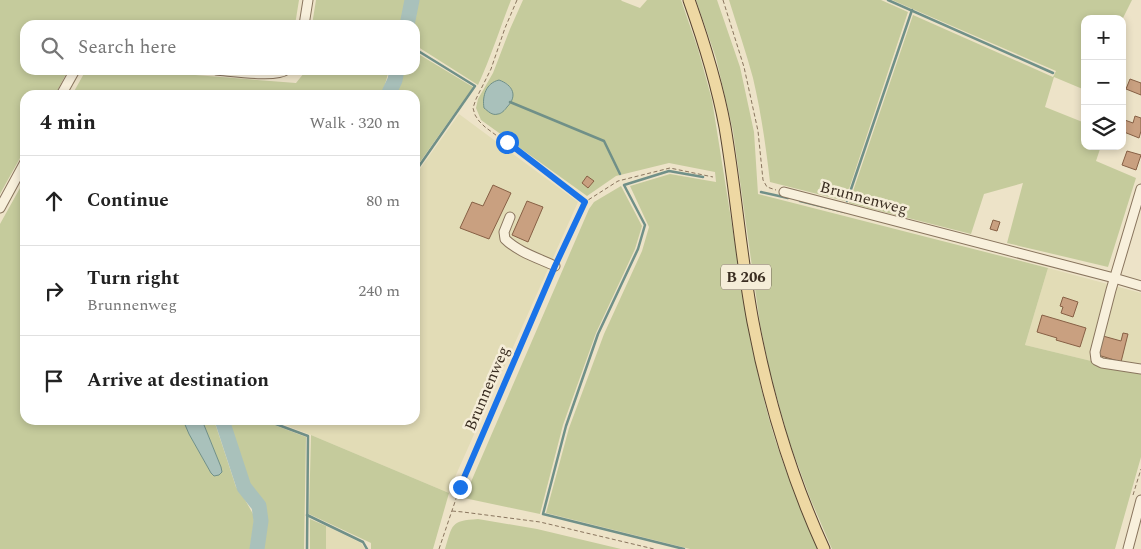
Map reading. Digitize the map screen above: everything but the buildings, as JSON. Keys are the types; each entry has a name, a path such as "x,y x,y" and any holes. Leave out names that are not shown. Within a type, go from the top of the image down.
{"main road":[{"name":"B 206","path":"689,0 702,36 724,126 762,366 789,462 824,549"}],"street":[{"path":"305,20 308,0"},
{"path":"64,90 72,75"},
{"path":"0,208 20,171"},
{"path":"1141,189 1114,278 1095,352 1096,360 1102,363 1141,369"},
{"name":"Brunnenweg","path":"784,192 1141,286"},
{"path":"510,217 504,232 504,239 526,253 555,266"},
{"path":"1128,549 1141,500"}],"path":[{"path":"517,0 491,69 473,108 474,115 479,122 585,202 618,181 670,168 713,177"},
{"path":"723,0 744,66 758,131 763,180 767,188 784,192"},
{"name":"Brunnenweg","path":"438,549 460,487 555,266 585,202"},
{"path":"451,511 540,522 654,549"}],"shaded area":[{"path":"459,114 578,202 449,493 285,425 420,425 420,169"},
{"path":"1048,268 1141,293 1141,373 1025,345"},
{"path":"326,526 361,543 365,549 326,549"}],"green space":[{"path":"0,0 299,0 296,20 20,20 20,75 65,75 58,90 20,90 20,158 0,194"},
{"path":"316,0 406,0 401,20 313,20"},
{"path":"418,0 511,0 478,85 420,48 420,20 415,20"},
{"path":"523,0 621,0 640,8 647,0 681,0 698,49 712,100 750,338 765,404 786,469 818,549 690,549 546,513 569,428 604,334 642,251 649,227 630,186 670,174 716,182 715,172 669,163 616,176 587,196 481,120 476,108 478,99 493,73","holes":["499,80 511,88 511,101 498,114"]},
{"path":"696,0 717,0 740,67 754,132 758,194 1048,268 1025,345 1141,373 1141,457 1115,549 832,549 810,498 789,441 770,373 760,324 733,131 716,58"},
{"path":"729,0 881,0 908,12 845,201 770,182 753,78"},
{"path":"892,0 1132,0 1124,15 1081,15 1081,88 1054,77 1045,107 1081,121 1081,150 1100,150 1096,161 1136,178 1108,267 1007,243 1023,183 984,194 971,234 849,203 913,15 1053,77 1056,71"},
{"path":"420,55 473,87 420,162 420,90 396,90 400,75 420,75"},
{"path":"83,75 194,75 296,83 302,75 388,75 383,90 75,90"},
{"path":"621,186 642,226 635,249 596,333 563,425 540,514 464,498 589,209 594,202"},
{"path":"20,188 20,425 185,425 211,473 215,476 221,467 204,425 216,425 236,487 253,514 254,521 250,549 0,549 0,224"},
{"path":"225,425 274,425 306,437 304,549 260,549 265,515 243,486"},
{"path":"311,435 449,493 433,549 371,549 371,543 309,514"},
{"path":"310,519 326,526 326,549 310,549"},
{"path":"478,519 537,529 621,549 445,549 454,525 462,521"}],"water":[{"path":"499,80 511,88 513,95 504,111 494,114 484,108 484,99 488,87"},
{"path":"185,425 204,425 221,467 222,472 219,475 214,476 211,473"}],"waterway":[{"path":"408,20 412,0"},
{"path":"888,0 1053,73"},
{"path":"847,201 912,10"},
{"path":"420,52 475,86 420,165"},
{"path":"390,90 396,75"},
{"path":"510,102 604,141 620,174"},
{"path":"684,549 543,514 566,426 598,334 638,249 645,225 624,185 669,171 703,177"},
{"path":"761,192 788,198"},
{"path":"800,201 845,212"},
{"path":"224,425 244,487 259,506 261,521 257,549"},
{"path":"278,425 308,436 307,549"},
{"path":"307,515 363,542 367,549"}],"route":[{"path":"460,487 555,266 585,202 507,142"}]}
